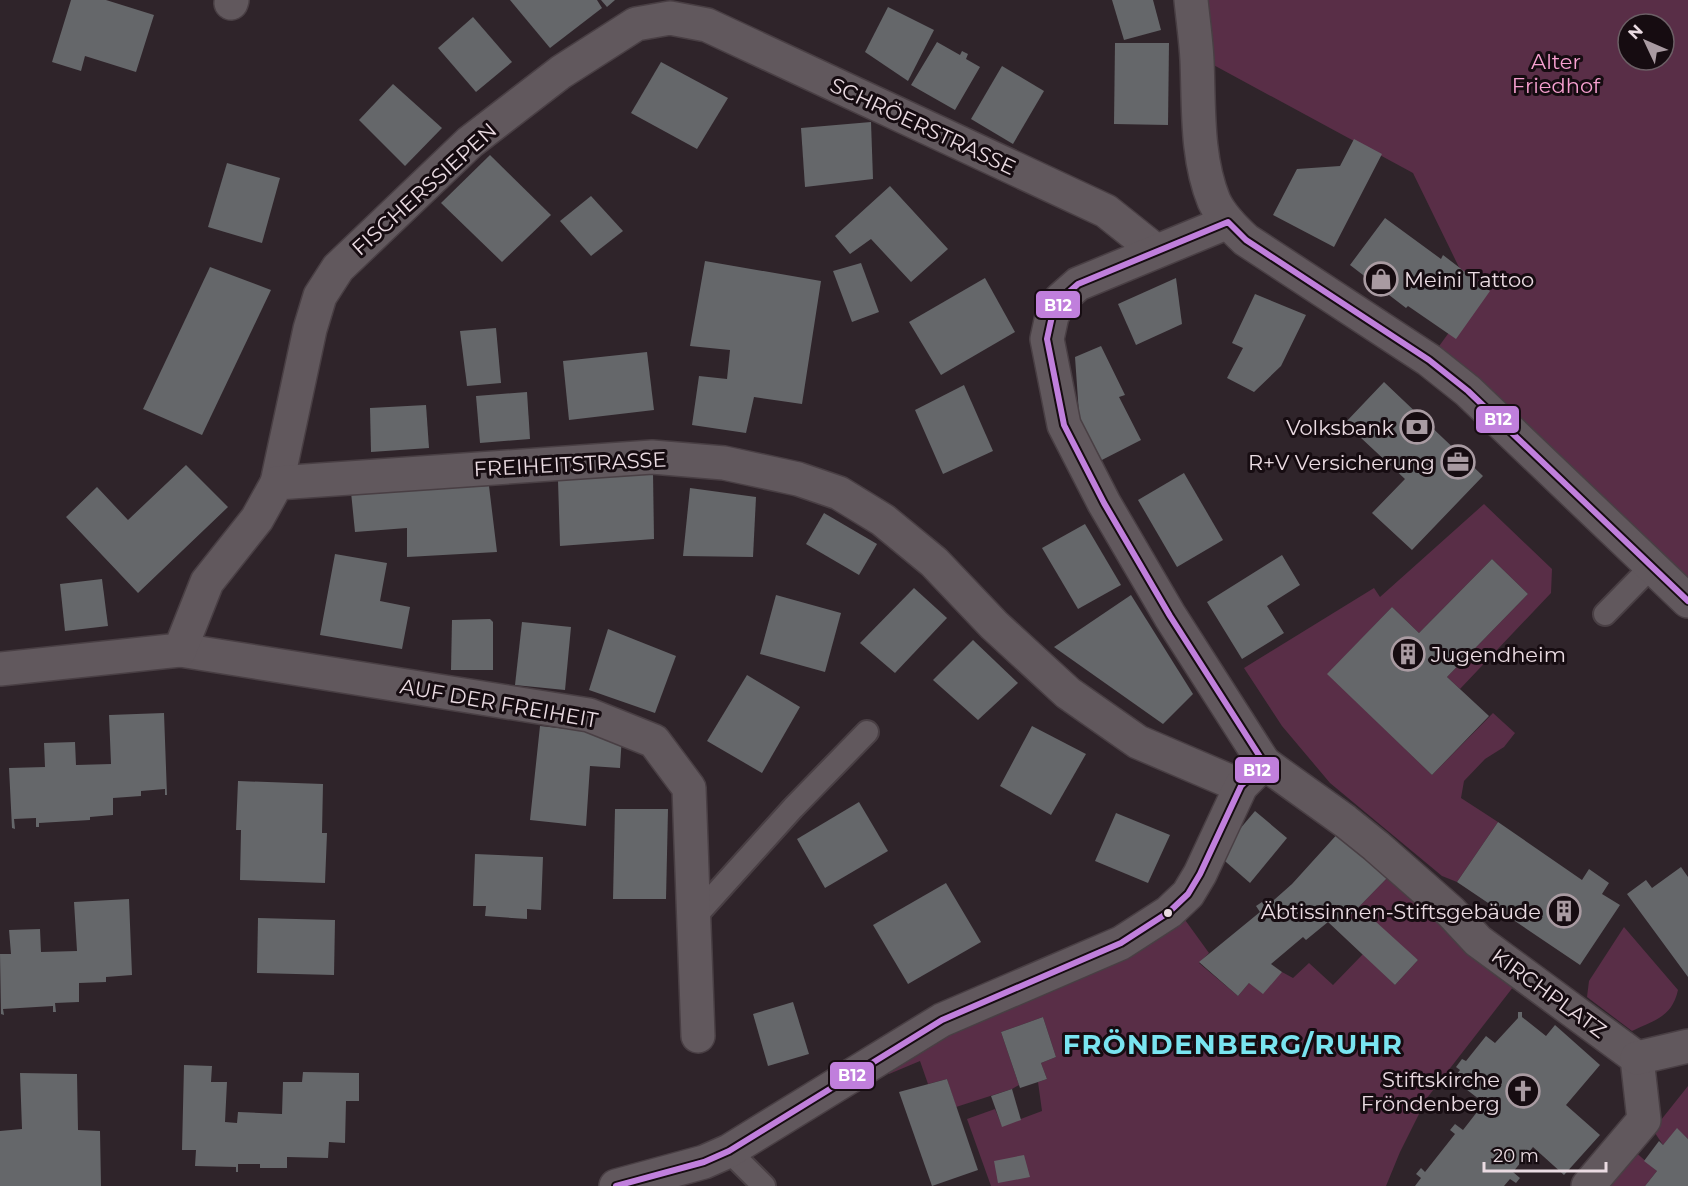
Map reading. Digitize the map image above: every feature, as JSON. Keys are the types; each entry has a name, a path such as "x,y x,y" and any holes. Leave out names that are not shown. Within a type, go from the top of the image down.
{"street":[{"path":"1191,0 1197,56 1200,138 1207,177 1215,202 1228,222 1246,240 1429,360 1460,384 1688,600"},
{"name":"SCHRÖERSTRASSE","path":"701,12 1106,211 1156,251"},
{"name":"FISCHERSSIEPEN","path":"277,483 310,329 320,296 338,268 470,142 561,72 636,24 701,12"},
{"path":"616,1186 704,1162 729,1151 942,1020 1120,943 1169,912 1188,894 1200,874 1241,786 1264,763 1170,616 1104,503 1064,425 1047,339 1052,316 1061,299 1078,284 1228,222"},
{"name":"FREIHEITSTRASSE","path":"277,483 652,457 724,463 798,479 839,493 883,520 934,562 994,625 1068,693 1138,742 1241,786"},
{"path":"0,669 180,650 207,582 257,519 277,483"},
{"name":"AUF DER FREIHEIT","path":"180,650 589,715 654,741 689,788 698,1036"},
{"name":"KIRCHPLATZ","path":"1264,763 1376,846 1452,912 1478,941 1636,1058"},
{"path":"1588,1186 1644,1120 1636,1058 1688,1046"}],"lane":[{"path":"1605,614 1652,566"},
{"path":"693,919 793,808 867,732"},
{"path":"729,1151 764,1186"}],"green space":[{"name":"Alter Friedhof","path":"1191,0 1688,0 1688,600 1429,360 1474,298 1413,173 1197,56"},
{"path":"1484,504 1552,569 1551,593 1460,689 1447,677 1528,594 1492,559 1419,633 1392,607 1328,674 1432,775 1493,713 1515,733 1504,747 1485,759 1464,781 1461,798 1498,822 1457,882 1442,876 1330,783 1282,726 1244,668 1374,588 1380,597"},
{"path":"1390,875 1524,973 1427,1098 1386,1186 991,1186 967,1119 995,1109 1002,1126 1042,1111 1038,1082 1047,1079 1041,1063 1056,1057 1043,1017 1001,1032 1019,1085 1012,1089 956,1107 947,1079 928,1084 920,1061 889,1074 883,1057 1175,906 1209,953 1199,963 1238,996 1249,983 1282,972 1293,978 1309,963 1333,985 1363,954 1395,985 1418,960 1349,917"},
{"path":"1624,927 1678,990 1667,1012 1632,1031 1587,997 1589,981"},
{"path":"1688,1086 1688,1139 1677,1129 1663,1145 1653,1130"},
{"path":"1633,1150 1657,1171 1645,1186 1604,1186"}],"building":[{"path":"71,0 106,0 154,15 136,72 85,56 81,71 52,62"},
{"path":"510,0 597,0 602,8 550,48"},
{"path":"601,0 615,0 607,7"},
{"path":"1112,0 1153,0 1161,30 1124,40"},
{"path":"888,7 934,30 908,81 865,52"},
{"path":"473,17 512,62 476,92 438,48"},
{"path":"937,42 960,55 962,51 968,54 966,59 980,67 955,110 911,85"},
{"path":"1115,43 1169,43 1168,125 1114,124"},
{"path":"661,62 728,98 697,149 631,113"},
{"path":"1002,66 1044,91 1013,144 971,119"},
{"path":"393,84 442,128 405,166 359,120"},
{"path":"871,122 873,179 805,187 801,128"},
{"path":"1354,139 1382,154 1334,247 1273,215 1297,169 1340,166"},
{"path":"490,155 551,215 502,262 441,203"},
{"path":"227,163 280,178 262,243 208,227"},
{"path":"890,186 948,249 911,282 871,239 850,254 835,236"},
{"path":"591,196 623,231 591,256 560,221"},
{"path":"1385,218 1441,259 1443,255 1490,291 1456,339 1408,306 1406,308 1350,265"},
{"path":"705,261 821,281 802,404 754,397 746,433 692,425 699,376 727,379 730,350 690,346"},
{"path":"861,263 879,312 852,322 833,271"},
{"path":"210,267 271,290 202,435 143,409"},
{"path":"985,278 1015,332 941,375 909,322"},
{"path":"1176,278 1182,324 1136,345 1118,304"},
{"path":"1255,294 1306,315 1281,366 1254,392 1227,378 1243,348 1232,343"},
{"path":"496,328 501,383 467,386 460,331"},
{"path":"1101,346 1125,395 1119,397 1141,440 1096,463 1073,417 1079,414 1075,357"},
{"path":"647,352 654,410 569,420 563,361"},
{"path":"1384,382 1483,476 1412,550 1372,513 1405,479 1345,423"},
{"path":"964,385 993,451 943,474 915,410"},
{"path":"527,392 530,439 480,443 476,396"},
{"path":"426,405 429,448 371,452 370,408"},
{"path":"186,465 228,507 138,593 66,517 97,487 128,520"},
{"path":"653,473 654,539 560,546 558,480"},
{"path":"1184,473 1223,540 1177,567 1138,500"},
{"path":"489,486 497,552 407,557 407,528 355,532 351,492"},
{"path":"690,488 756,497 753,557 683,556"},
{"path":"824,513 877,544 859,575 806,544"},
{"path":"1085,524 1121,585 1078,609 1042,548"},
{"path":"335,554 387,563 380,601 410,607 402,649 320,635"},
{"path":"1282,555 1300,585 1267,606 1284,633 1242,659 1207,602"},
{"name":"Jugendheim","path":"1492,559 1528,594 1447,677 1489,716 1432,775 1327,674 1392,607 1419,633"},
{"path":"102,579 108,626 65,631 60,584"},
{"path":"914,588 947,618 895,673 860,643"},
{"path":"776,595 841,613 825,672 760,654"},
{"path":"1131,595 1193,694 1163,724 1054,647"},
{"path":"490,619 493,622 493,670 451,670 452,620"},
{"path":"522,622 571,627 565,690 515,685"},
{"path":"608,629 676,656 655,713 589,690"},
{"path":"973,640 1018,683 978,720 933,680"},
{"path":"747,675 800,707 762,773 707,741"},
{"path":"164,713 167,795 165,795 165,789 141,791 141,796 113,798 113,815 90,817 90,820 39,823 39,827 36,827 36,818 14,819 15,829 12,828 9,768 45,767 44,743 75,742 76,765 111,764 109,715"},
{"path":"540,726 622,735 620,768 590,766 586,826 530,820"},
{"path":"1032,726 1086,754 1051,815 1000,786"},
{"path":"238,781 323,784 322,833 327,833 325,883 240,880 241,830 236,830"},
{"path":"859,802 888,851 825,888 797,839"},
{"path":"615,809 668,809 666,899 613,899"},
{"path":"1255,811 1287,838 1250,883 1218,855"},
{"path":"1116,813 1170,835 1148,883 1095,861"},
{"path":"1498,822 1582,880 1589,869 1609,883 1602,894 1620,905 1580,965 1457,882"},
{"path":"1341,830 1390,875 1349,917 1354,921 1364,911 1418,960 1395,985 1328,922 1306,940 1303,937 1271,964 1282,972 1263,994 1249,983 1238,996 1199,962 1260,912 1256,906 1262,902 1266,907 1292,884"},
{"path":"475,854 543,857 541,910 527,909 527,919 485,916 486,906 473,906"},
{"path":"1681,867 1688,877 1688,977 1627,894 1646,880 1652,888"},
{"path":"946,883 981,942 908,984 873,925"},
{"path":"129,899 132,975 106,977 106,982 79,983 79,1002 55,1003 56,1012 53,1012 53,1006 3,1009 4,1015 1,1014 0,954 11,954 9,930 40,929 41,952 77,951 74,902"},
{"path":"258,918 335,920 334,975 257,973"},
{"path":"793,1002 809,1054 768,1066 753,1014"},
{"name":"Stiftskirche Fröndenberg","path":"1518,1012 1522,1012 1522,1017 1546,1036 1555,1025 1600,1065 1566,1105 1600,1135 1564,1175 1533,1147 1513,1172 1520,1178 1516,1183 1510,1179 1504,1186 1415,1186 1421,1178 1416,1174 1421,1168 1425,1172 1455,1134 1450,1130 1455,1124 1463,1130 1484,1103 1453,1079 1460,1070 1456,1067 1462,1059 1466,1061 1486,1036 1495,1043 1518,1018"},
{"path":"1043,1017 1056,1057 1041,1063 1047,1079 1020,1088 1001,1032"},
{"path":"184,1065 212,1066 211,1082 227,1082 225,1122 237,1123 238,1112 282,1114 283,1082 302,1082 303,1072 359,1073 359,1101 346,1101 345,1143 329,1142 328,1158 287,1157 287,1168 260,1168 260,1164 238,1164 238,1172 236,1172 236,1167 195,1166 196,1150 182,1150"},
{"path":"20,1073 77,1074 78,1130 100,1131 101,1186 0,1186 0,1131 22,1129"},
{"path":"947,1079 978,1170 932,1186 899,1092"},
{"path":"1012,1089 1021,1120 1002,1127 991,1096"},
{"path":"1677,1128 1688,1139 1688,1186 1645,1186 1657,1171 1644,1161 1659,1141 1663,1145"},
{"path":"1024,1155 1030,1177 998,1183 994,1161"}],"transit line":[{"name":"B12","path":"616,1186 704,1162 729,1151 942,1020 1121,943 1169,912 1188,894 1200,874 1241,786 1264,763 1170,616 1104,503 1064,425 1047,339 1052,316 1061,299 1078,284 1228,222 1246,240 1429,360 1468,391 1688,601"}],"place":[{"name":"Meini Tattoo","path":"1381,279"},
{"name":"Volksbank","path":"1417,427"},
{"name":"R+V Versicherung","path":"1458,462"},
{"name":"Jugendheim","path":"1408,654"},
{"name":"Äbtissinnen-Stiftsgebäude","path":"1564,911"},
{"name":"Stiftskirche Fröndenberg","path":"1523,1091"}],"district":[{"name":"FRÖNDENBERG/RUHR","path":"1233,1044"}]}
